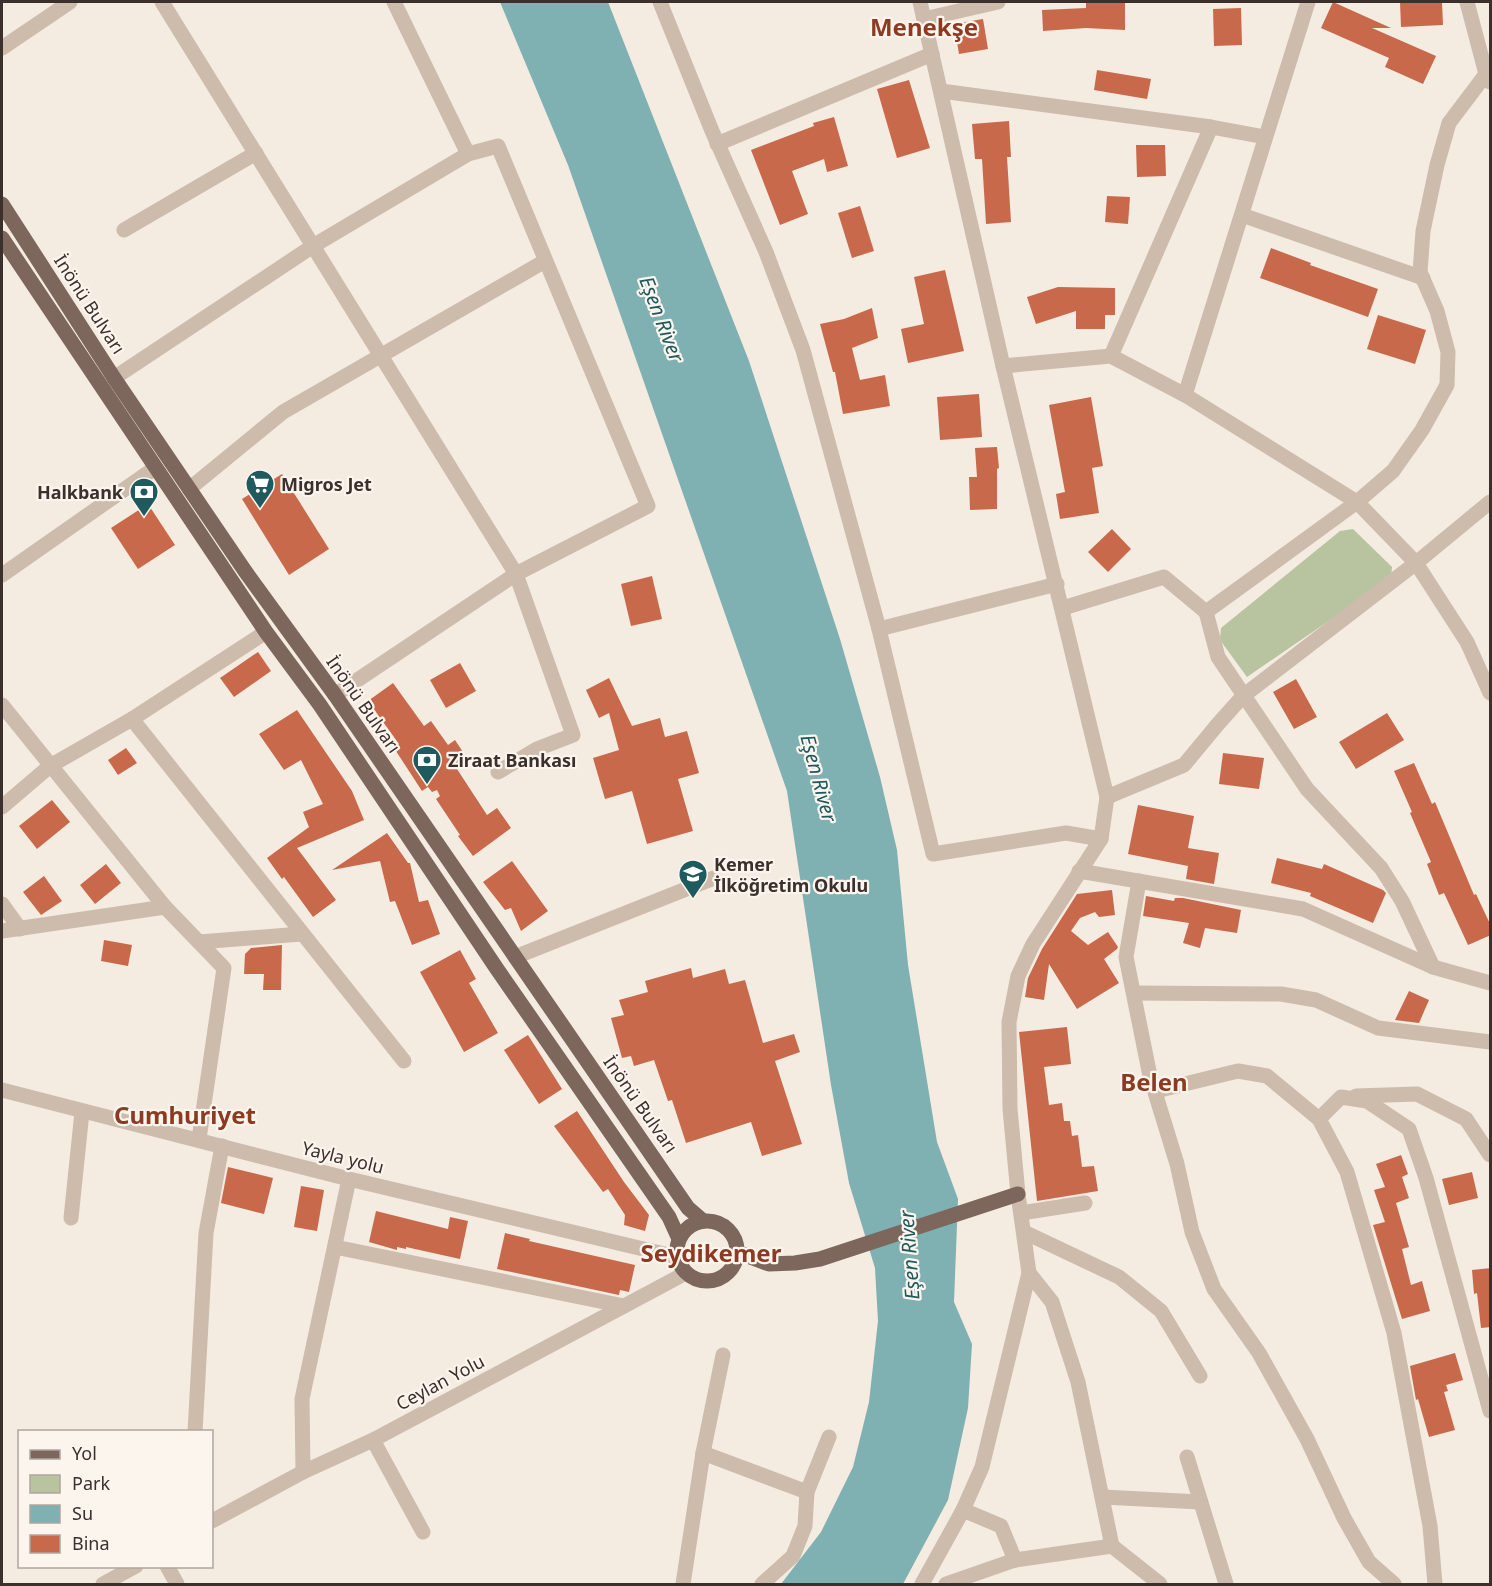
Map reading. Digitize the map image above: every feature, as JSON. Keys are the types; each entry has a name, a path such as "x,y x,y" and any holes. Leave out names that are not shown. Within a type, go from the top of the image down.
{"main road":[{"name":"İnönü Bulvarı","path":"2,204 114,378 244,571 335,695 688,1208 703,1221"},
{"name":"İnönü Bulvarı","path":"2,240 154,468 266,632 320,705 497,969 669,1217 679,1239"},
{"path":"154,468 168,459"},
{"path":"320,705 335,695"},
{"path":"497,969 515,957"},
{"path":"738,1252 769,1264 820,1259 1018,1194"},
{"path":"703,1221 714,1221 724,1225 731,1232 738,1252 730,1271 721,1278 703,1281 686,1274 680,1266 676,1248 685,1230 703,1221"}],"street":[{"path":"2,48 70,2"},
{"path":"162,2 516,574 573,735 537,749 498,772"},
{"path":"394,2 468,154"},
{"path":"660,2 717,144 766,252 802,350 879,629 933,854 1066,832 1101,839"},
{"path":"920,2 1003,366 1107,797 1101,839 1033,944 1018,976 1009,1022 1010,1109 1018,1194 1029,1273 981,1467 963,1510 922,1584"},
{"path":"924,19 998,2"},
{"path":"1185,395 1308,2"},
{"path":"1206,612 1357,502 1393,471 1422,430 1447,385 1448,352 1437,311 1420,272 1423,231 1437,165 1449,123 1488,78 1467,2"},
{"path":"717,144 932,54"},
{"path":"941,91 1210,127 1265,137"},
{"path":"1111,356 1210,127"},
{"path":"114,378 313,246 468,154 498,146 648,506 516,574 335,695"},
{"path":"124,230 256,153"},
{"path":"1242,215 1423,278"},
{"path":"189,489 283,411 545,261"},
{"path":"1003,366 1111,356 1185,395 1357,502 1416,563 1467,642 1491,693"},
{"path":"2,575 154,468"},
{"path":"1107,797 1184,765 1243,696 1416,563 1491,502"},
{"path":"1063,608 1164,577 1206,612 1218,657 1307,789 1381,868 1402,901 1433,967"},
{"path":"879,629 1057,584"},
{"path":"2,807 50,766 132,719 266,632"},
{"path":"2,705 165,907 224,968 199,1139"},
{"path":"132,719 404,1061"},
{"path":"1079,871 1303,909 1433,967 1491,982"},
{"path":"515,957 714,878"},
{"path":"1139,881 1126,957 1150,1076 1177,1164 1192,1232 1214,1288 1259,1353 1307,1439 1344,1518 1369,1562 1394,1584"},
{"path":"2,904 20,929"},
{"path":"2,931 165,907"},
{"path":"199,942 301,934"},
{"path":"1134,993 1281,994 1316,1000 1378,1028 1491,1042"},
{"path":"1156,1091 1238,1071 1267,1076 1319,1119 1347,1172 1394,1333 1430,1526 1435,1584"},
{"name":"Yayla yolu","path":"2,1090 349,1179 677,1257"},
{"path":"1319,1119 1341,1097 1418,1094 1466,1119 1491,1155"},
{"path":"1341,1097 1367,1101 1409,1130 1426,1178 1491,1411"},
{"path":"71,1218 82,1112"},
{"path":"195,1430 206,1233 222,1146"},
{"path":"303,1472 302,1399 349,1179"},
{"path":"1021,1214 1084,1203"},
{"path":"1024,1232 1119,1277 1161,1311 1200,1376"},
{"path":"335,1247 624,1306"},
{"path":"1029,1273 1052,1302 1078,1382 1112,1546 1160,1584"},
{"name":"Ceylan Yolu","path":"213,1517 373,1440 686,1274"},
{"path":"683,1584 703,1453 723,1355"},
{"path":"762,1584 793,1556 805,1526 807,1492 829,1437"},
{"path":"373,1440 423,1532"},
{"path":"703,1453 807,1492"},
{"path":"1186,1457 1226,1584"},
{"path":"1103,1497 1200,1502"},
{"path":"963,1510 1001,1526 1015,1560"},
{"path":"946,1584 1015,1560 1112,1546"},
{"path":"103,1584 132,1568"},
{"path":"169,1568 177,1584"}],"green space":[{"path":"1353,529 1392,567 1391,578 1247,677 1220,640 1221,628 1340,531"}],"water":[{"name":"Eşen River","path":"500,2 608,2 749,361 840,639 880,777 897,850 908,965 937,1142 958,1199 954,1302 972,1344 968,1408 948,1500 903,1584 781,1584 821,1532 853,1467 869,1402 878,1321 875,1268 849,1183 831,1085 787,791 568,165"}],"building":[{"path":"1086,2 1125,2 1125,30 1086,28 1043,31 1042,10 1086,8"},
{"path":"1333,2 1391,28 1372,28 1436,56 1423,84 1385,67 1389,58 1321,28"},
{"path":"1400,2 1442,2 1443,25 1401,27"},
{"path":"1241,8 1242,45 1214,46 1213,9"},
{"path":"983,19 988,49 959,54 954,24"},
{"path":"1097,70 1151,79 1147,99 1094,90"},
{"path":"909,80 930,148 897,158 877,89"},
{"path":"834,117 848,166 827,172 824,159 792,171 808,214 780,225 751,150 814,126 813,123"},
{"path":"1009,121 1011,157 1007,157 1011,222 986,224 982,159 975,159 972,124"},
{"path":"1136,145 1165,145 1166,176 1137,177"},
{"path":"1107,196 1130,197 1128,224 1105,222"},
{"path":"860,206 874,251 852,258 838,213"},
{"path":"1271,248 1311,263 1310,265 1378,289 1368,317 1260,278"},
{"path":"945,270 964,351 908,363 901,329 924,324 914,277"},
{"path":"1058,287 1115,288 1115,315 1105,315 1105,329 1076,329 1076,311 1036,324 1027,297"},
{"path":"872,308 878,338 852,348 860,380 885,375 890,406 843,414 835,372 833,372 820,324 844,319"},
{"path":"1378,315 1426,330 1415,364 1367,349"},
{"path":"979,394 982,437 940,440 937,397"},
{"path":"1091,397 1103,466 1092,468 1099,513 1060,519 1056,494 1065,492 1049,405"},
{"path":"997,447 999,468 997,469 997,509 970,510 969,477 977,477 975,448"},
{"path":"282,474 329,549 289,575 242,499"},
{"path":"148,504 175,545 138,569 111,528"},
{"path":"1112,529 1131,549 1108,572 1088,552"},
{"path":"652,576 662,619 631,626 621,584"},
{"path":"258,652 271,671 234,697 220,678"},
{"path":"460,663 476,691 446,708 430,680"},
{"path":"609,678 632,726 660,718 665,737 687,731 699,773 678,779 693,831 647,844 632,791 605,799 593,758 619,750 609,713 599,718 586,690"},
{"path":"1296,679 1317,717 1294,729 1273,692"},
{"path":"393,683 424,726 431,721 448,745 455,740 469,761 457,769 487,815 497,808 511,828 473,856 436,799 440,796 437,790 432,792 428,787 422,791 394,748 399,744 368,701"},
{"path":"297,710 352,791 364,820 297,848 336,900 313,917 267,858 309,827 303,812 323,804 301,760 284,770 259,734"},
{"path":"1387,713 1404,740 1356,769 1339,742"},
{"path":"126,748 137,763 118,775 108,760"},
{"path":"1223,753 1264,758 1259,789 1219,784"},
{"path":"1414,763 1432,804 1435,802 1474,895 1476,894 1491,926 1491,935 1468,945 1444,893 1439,895 1427,864 1431,862 1394,771"},
{"path":"52,800 70,822 37,849 19,826"},
{"path":"1138,805 1194,816 1188,848 1219,853 1214,884 1186,879 1188,866 1128,854"},
{"path":"387,833 410,863 419,902 428,900 440,934 412,945 395,901 390,902 380,861 332,870"},
{"path":"1277,858 1322,869 1324,864 1383,890 1386,893 1373,923 1310,896 1311,893 1271,883"},
{"path":"512,861 548,911 521,931 511,908 505,910 483,882"},
{"path":"106,864 121,883 95,904 80,885"},
{"path":"44,876 62,901 41,915 23,892"},
{"path":"1112,890 1115,915 1099,917 1095,912 1080,918 1071,931 1088,945 1108,932 1118,947 1104,959 1119,983 1077,1009 1049,964 1044,1000 1025,997 1028,978 1042,949 1077,894"},
{"path":"1146,896 1174,901 1175,898 1183,898 1241,910 1237,933 1205,928 1200,948 1183,943 1189,923 1143,916"},
{"path":"104,940 132,945 128,966 101,961"},
{"path":"282,945 281,990 263,990 264,974 244,974 245,954 251,948"},
{"path":"460,950 476,979 469,983 498,1033 464,1052 420,972"},
{"path":"691,968 693,978 725,969 729,984 745,980 763,1043 794,1034 800,1052 775,1061 802,1144 762,1156 751,1122 686,1143 672,1100 668,1101 654,1060 634,1066 631,1056 622,1058 611,1018 624,1015 619,1000 648,992 645,981"},
{"path":"1409,991 1429,1000 1419,1023 1395,1020"},
{"path":"1067,1027 1071,1064 1044,1067 1049,1105 1062,1103 1064,1121 1070,1121 1072,1136 1078,1135 1082,1167 1094,1166 1098,1191 1037,1201 1019,1032"},
{"path":"528,1035 562,1089 539,1104 504,1050"},
{"path":"577,1111 649,1215 645,1231 624,1225 625,1215 608,1189 603,1192 554,1126"},
{"path":"1401,1155 1408,1174 1402,1177 1409,1198 1396,1203 1409,1247 1402,1249 1411,1285 1422,1281 1430,1311 1402,1319 1373,1225 1385,1222 1374,1190 1385,1187 1376,1164"},
{"path":"228,1167 273,1178 264,1214 221,1203"},
{"path":"1472,1172 1478,1198 1449,1205 1442,1179"},
{"path":"301,1186 324,1190 317,1231 294,1227"},
{"path":"376,1211 448,1229 450,1217 468,1221 460,1259 406,1247 406,1249 397,1247 397,1250 369,1242"},
{"path":"505,1233 530,1239 529,1241 635,1265 629,1292 620,1290 619,1295 497,1269"},
{"path":"1491,1268 1491,1327 1481,1328 1472,1270"},
{"path":"1455,1353 1463,1380 1446,1385 1448,1391 1444,1392 1455,1430 1429,1437 1418,1399 1416,1400 1410,1366"}],"place":[{"name":"Migros Jet","path":"260,510"},
{"name":"Halkbank","path":"144,518"},
{"name":"Ziraat Bankası","path":"427,786"},
{"name":"Kemer İlköğretim Okulu","path":"693,900"}],"district":[{"name":"Menekşe","path":"924,26"},
{"name":"Belen","path":"1154,1081"},
{"name":"Cumhuriyet","path":"185,1114"},
{"name":"Seydikemer","path":"711,1252"}]}
